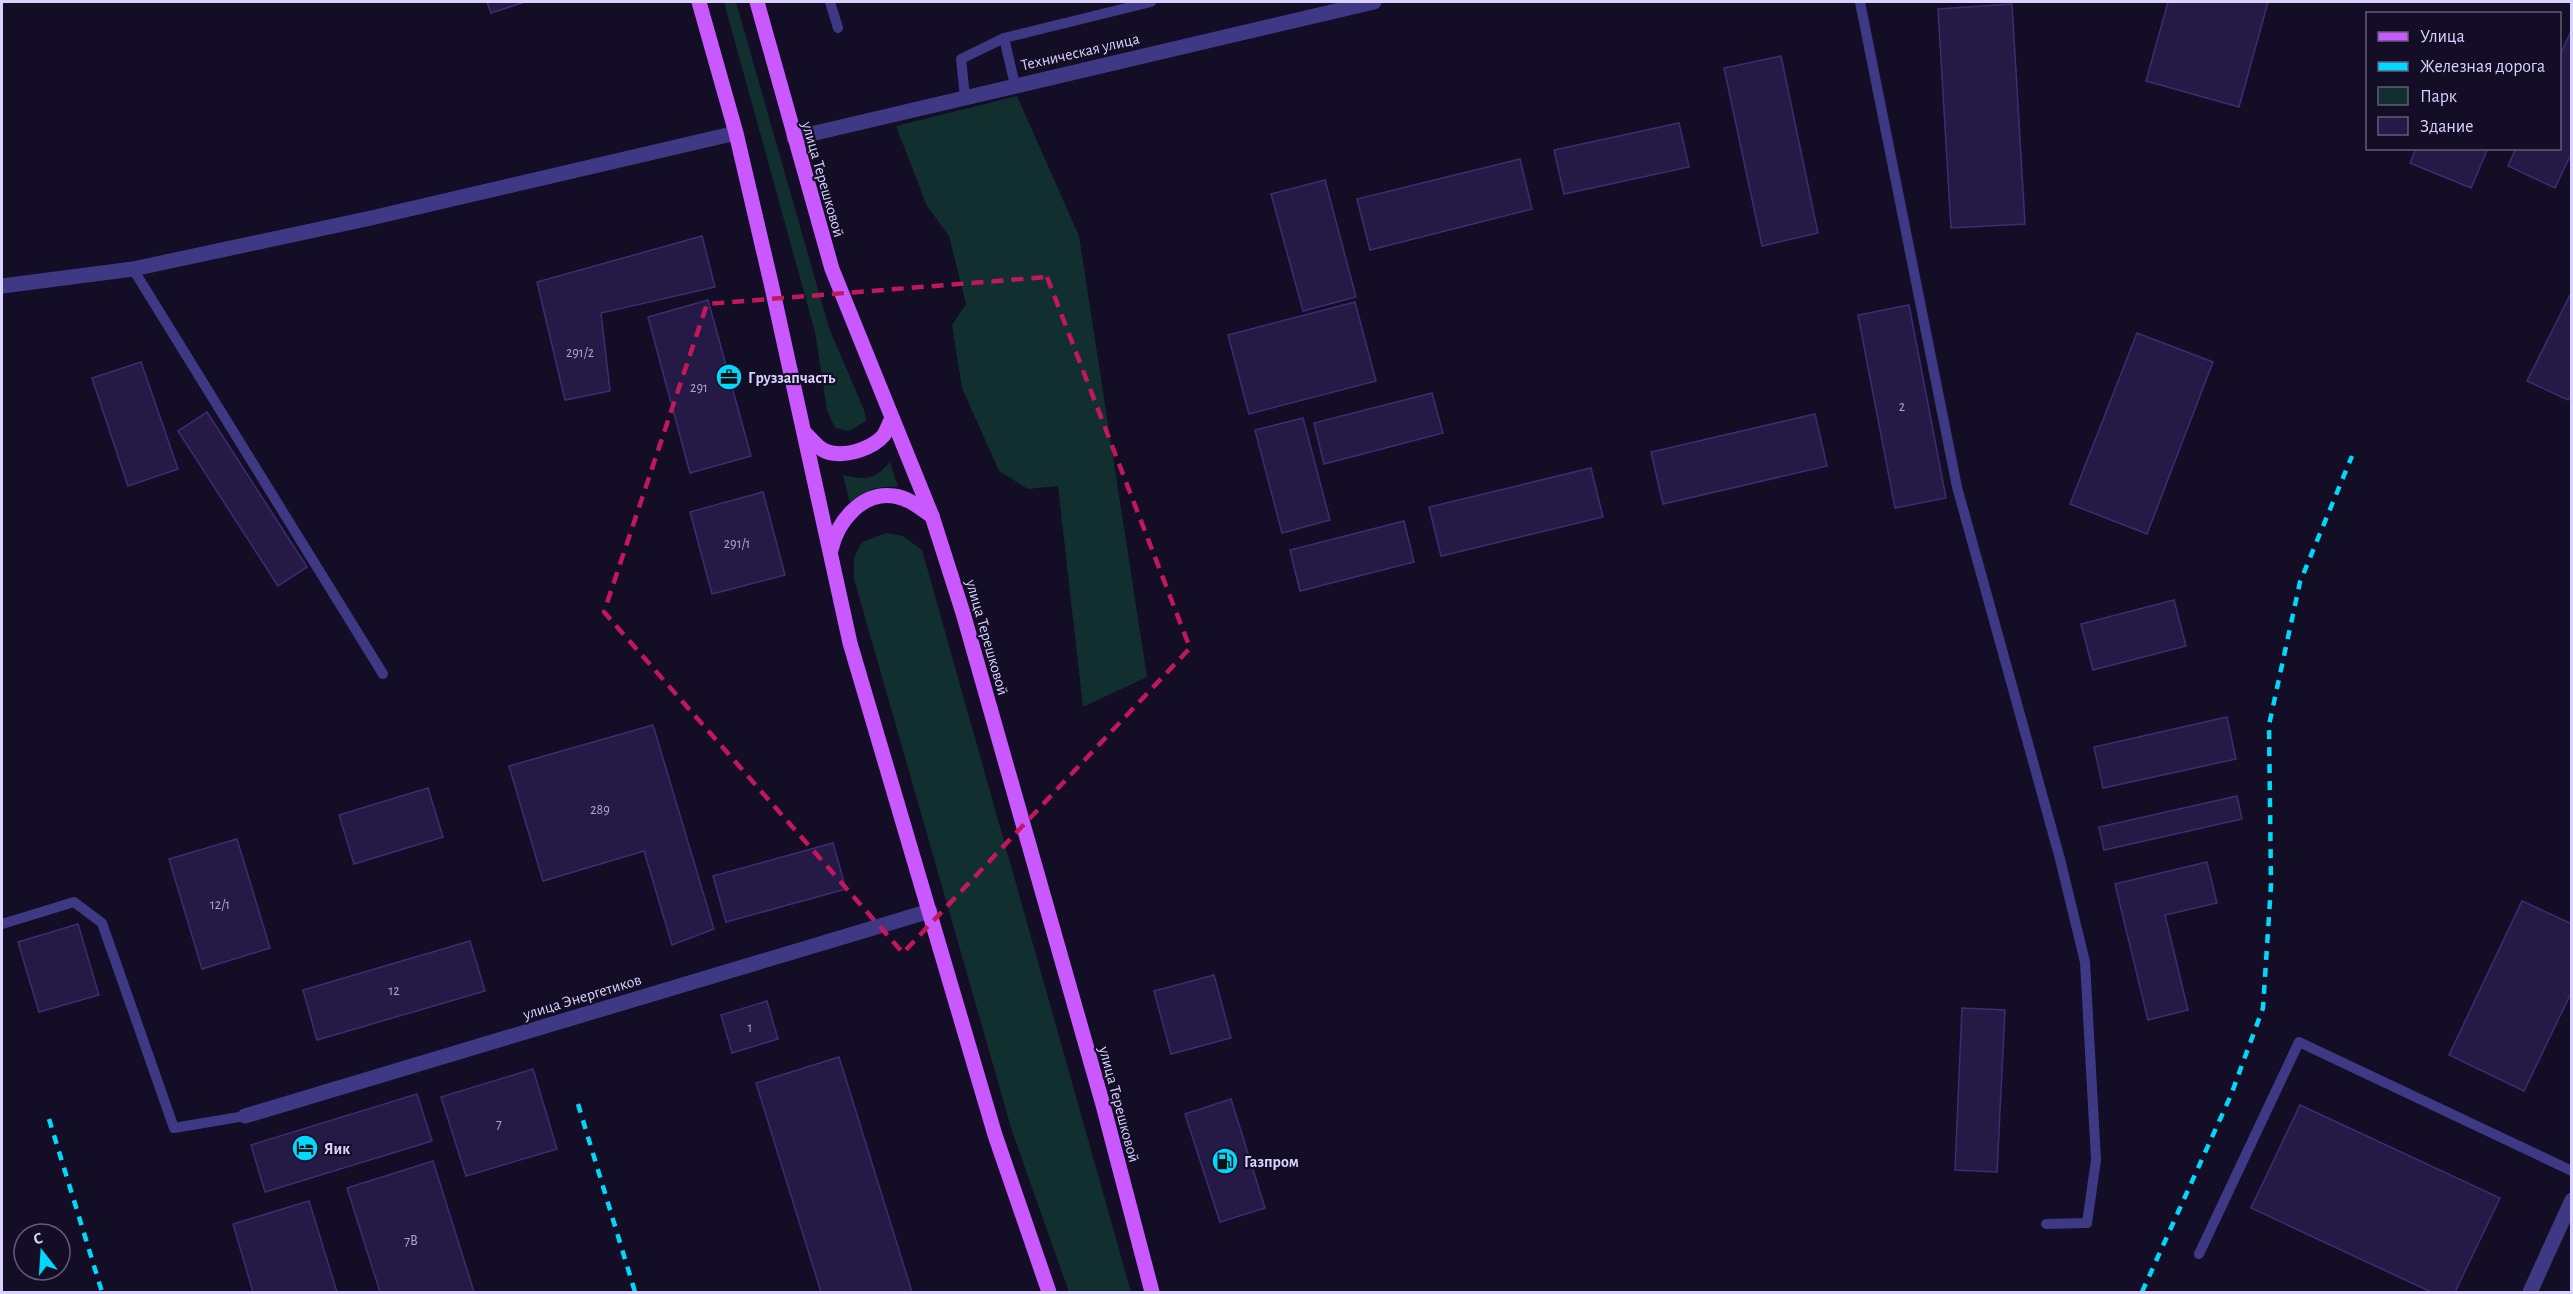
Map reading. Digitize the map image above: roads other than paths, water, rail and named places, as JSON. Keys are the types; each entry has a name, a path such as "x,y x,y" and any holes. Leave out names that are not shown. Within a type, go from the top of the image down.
{"main road":[{"path":"699,2 736,133 806,434 830,558 850,643 995,1135 1049,1293"},
{"name":"улица Терешковой","path":"757,2 831,269 932,516 966,624 1103,1105 1152,1293"},
{"path":"806,434 819,447 832,453 850,453 868,447 883,436 892,418"},
{"path":"830,558 834,535 844,519 857,506 874,498 893,495 912,502 932,516"}],"street":[{"name":"Техническая улица","path":"794,138 965,96 1374,2"},
{"path":"2,286 133,269 371,218 736,133"},
{"name":"улица Энергетиков","path":"245,1116 930,910"},
{"path":"2530,1293 2571,1200"}],"lane":[{"path":"830,2 838,28"},
{"path":"965,96 961,59 1004,38 1151,2"},
{"path":"1860,2 1957,488 2060,859 2085,962 2096,1160 2087,1222 2046,1224"},
{"path":"1004,38 1015,85"},
{"path":"133,269 383,674"},
{"path":"2,924 74,902 102,922 174,1128 245,1116"},
{"path":"2199,1254 2299,1042 2571,1171"}],"railway":[{"path":"2142,1292 2231,1095 2263,1008 2271,885 2269,725 2300,582 2352,456"},
{"path":"578,1104 635,1292"},
{"path":"49,1119 102,1292"}],"place":[{"name":"Груззапчасть","path":"729,377"},
{"name":"Яик","path":"305,1148"},
{"name":"Газпром","path":"1225,1161"}]}
